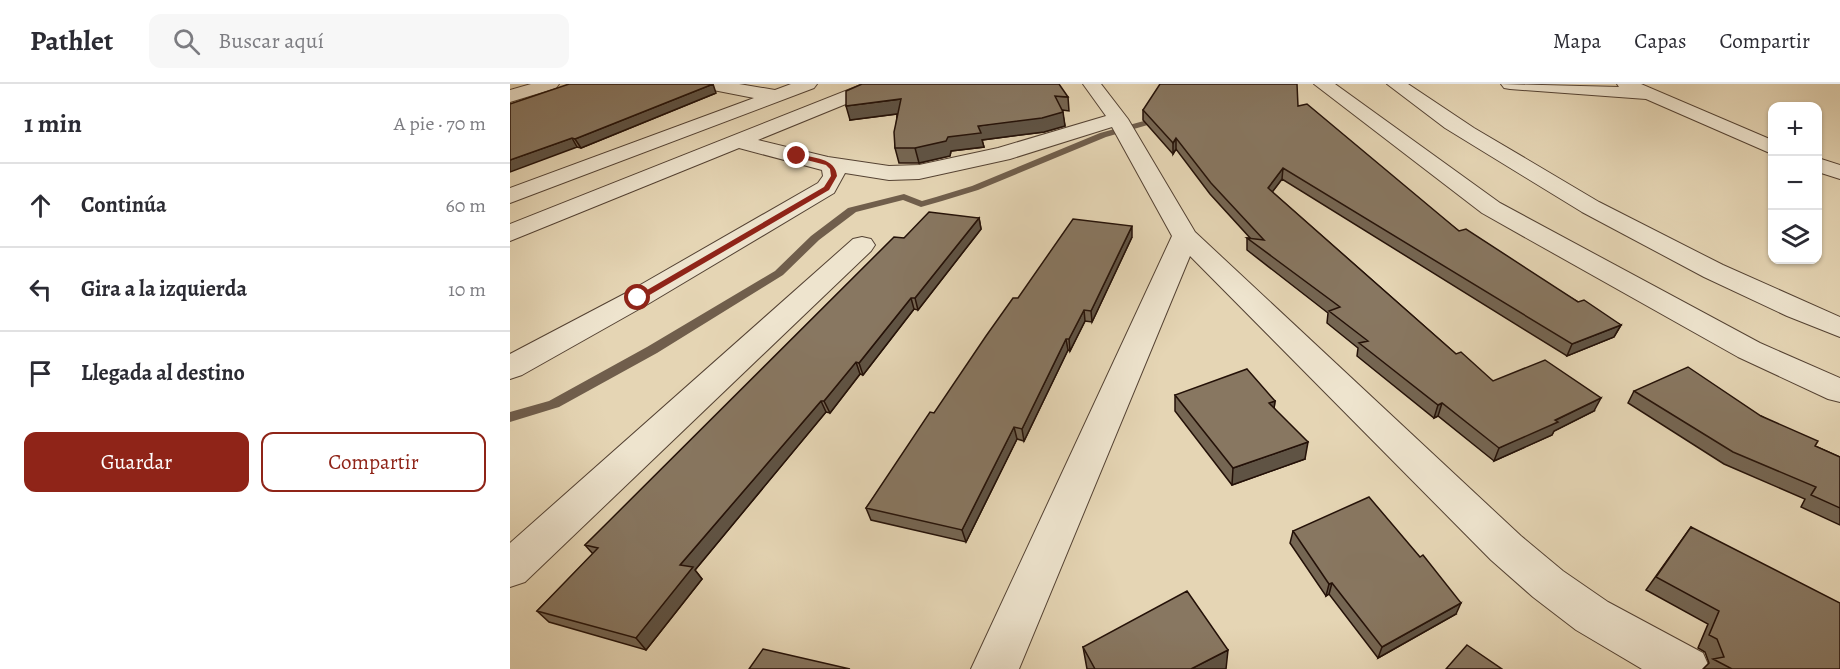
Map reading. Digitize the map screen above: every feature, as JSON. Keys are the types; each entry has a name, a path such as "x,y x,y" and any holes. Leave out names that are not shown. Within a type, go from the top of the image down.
{"street":[{"path":"510,96 550,84"},
{"path":"708,84 828,104"},
{"path":"510,196 808,84"},
{"path":"510,233 879,84"},
{"path":"1092,84 1118,119 1185,236 1506,548 1548,584 1593,616 1686,669"},
{"path":"1323,84 1491,208 1749,350 1840,391"},
{"path":"1396,84 1436,114 1646,238 1754,292 1840,328"},
{"path":"1510,84 1645,94"},
{"path":"1626,84 1768,146"},
{"path":"736,141 828,164 890,173 919,172 1002,154 1118,119"},
{"path":"510,368 638,298 826,188 834,176 833,168 828,164"},
{"path":"1822,166 1840,172"},
{"path":"1005,660 1185,236"},
{"path":"510,569 862,245"}],"building":[{"path":"569,84 713,84 575,139 572,138 510,160 510,104"},
{"path":"862,84 1059,84 1068,97 1055,96 1063,112 1042,118 978,126 981,133 948,137 946,141 915,148 895,148 894,132 901,99 846,106 846,91"},
{"path":"1160,84 1297,84 1298,106 1307,104 1459,231 1466,229 1578,302 1584,300 1621,325 1572,344 1283,168 1268,188 1456,354 1461,352 1493,381 1545,360 1601,398 1555,420 1558,422 1499,448 1442,403 1438,405 1359,343 1368,341 1329,311 1340,307 1247,238 1264,240 1211,183 1176,138 1173,143 1143,110"},
{"path":"929,212 979,218 859,363 856,362 824,401 821,401 680,565 693,567 636,638 537,611 598,548 585,545 894,237 904,238"},
{"path":"1073,219 1132,226 1091,311 1084,310 1069,339 1066,339 1022,429 1014,427 962,530 866,508 930,412 934,413 1013,298 1018,298"},
{"path":"1688,367 1761,416 1818,441 1815,446 1840,457 1840,508 1811,495 1816,487 1733,452 1634,391"},
{"path":"1247,369 1275,401 1269,403 1308,442 1233,468 1175,395"},
{"path":"1369,497 1420,557 1423,555 1461,603 1382,647 1332,583 1329,584 1293,531"},
{"path":"1691,527 1840,603 1840,669 1732,669 1713,659 1724,657 1717,639 1709,635 1719,611 1656,577"},
{"path":"1187,591 1228,650 1191,669 1095,669 1083,647"},
{"path":"1467,645 1502,669 1446,669"},
{"path":"763,649 850,669 749,669"}],"waterway":[{"path":"510,417 554,404 652,350 779,273 815,238 852,210 904,197 921,204 939,199 975,188 1103,135 1162,118"}],"route":[{"path":"638,298 826,188 834,176 833,168 828,164 797,156"}]}
